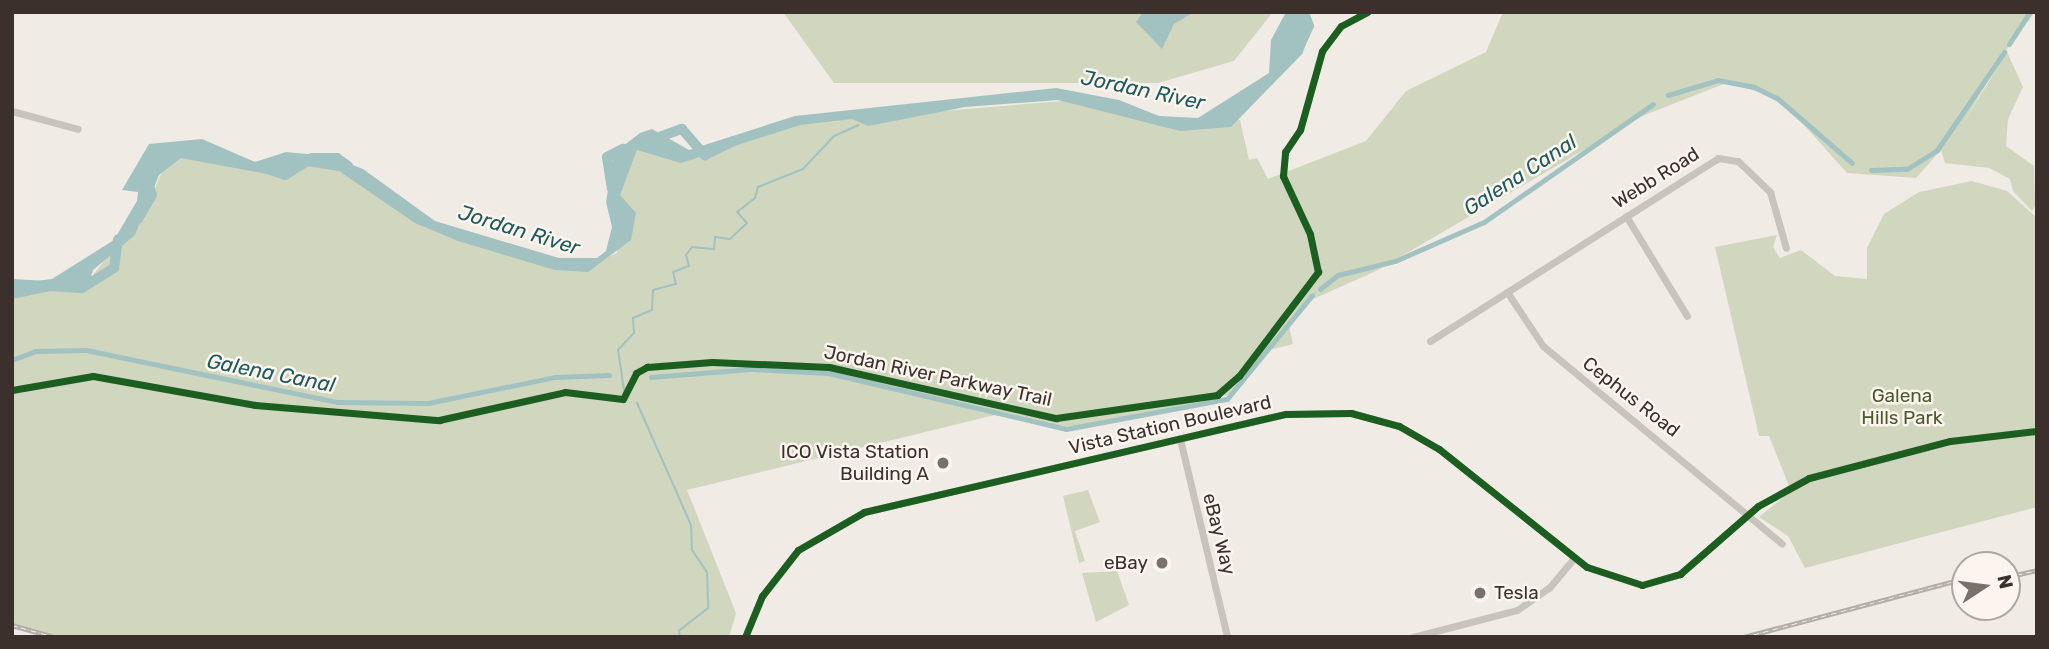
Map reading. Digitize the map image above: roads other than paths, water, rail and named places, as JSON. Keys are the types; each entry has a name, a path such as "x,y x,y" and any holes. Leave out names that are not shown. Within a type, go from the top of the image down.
{"street":[{"path":"12,111 78,129"},
{"name":"Webb Road","path":"1430,341 1705,165 1729,158 1770,192 1786,248"},
{"path":"1626,216 1687,316"},
{"name":"Cephus Road","path":"1507,292 1543,346 1782,544"},
{"name":"Vista Station Boulevard","path":"745,637 782,566 834,524 864,512 1302,412 1384,420 1439,449 1574,558 1621,583 1655,583 1697,563 1749,514 1809,478 1950,441 2037,431"},
{"name":"eBay Way","path":"1180,439 1227,637"},
{"path":"1413,637 1517,610 1549,588 1574,558"}],"water":[{"path":"1143,12 1194,12 1174,24 1162,49 1136,22"},
{"path":"1286,12 1303,12 1307,21 1303,53 1231,127 1180,131 1058,100 965,107 868,126 852,119 800,125 681,163 637,150 620,195 636,213 631,240 588,272 555,270 458,241 415,223 339,171 300,165 267,174 181,158 159,175 135,235 93,270 89,283 12,299 12,284 52,279 114,240 137,201 138,192 122,190 149,144 202,139 255,162 286,152 329,156 363,169 435,221 559,258 597,258 606,251 612,227 606,202 614,153 640,133 652,129 689,150 795,116 1056,88 1119,100 1159,116 1198,118 1269,73 1271,40"}],"waterway":[{"name":"Jordan River","path":"1299,48 1309,26 1304,12"},
{"name":"Galena Canal","path":"2009,44 2030,12"},
{"name":"Galena Canal","path":"1871,170 1907,169 1937,150 2004,52"},
{"name":"Galena Canal","path":"1668,95 1718,80 1754,87 1777,98 1852,163"},
{"name":"Galena Canal","path":"1320,289 1338,275 1395,261 1484,222 1653,104"},
{"path":"624,390 618,350 634,333 633,318 652,310 653,290 676,284 673,272 689,266 686,255 692,247 714,249 715,237 730,239 747,223 737,212 755,198 758,187 803,169 834,136 859,125"},
{"name":"Jordan River","path":"651,140 682,129 705,155 734,141"},
{"name":"Jordan River","path":"612,189 607,157 623,149"},
{"name":"Jordan River","path":"264,168 285,175 312,158 337,158 348,166"},
{"name":"Jordan River","path":"138,219 152,195 147,180"},
{"name":"Jordan River","path":"12,284 82,288 114,268 118,239"},
{"name":"Galena Canal","path":"651,377 751,369 828,373 1066,429 1227,399 1312,295"},
{"name":"Galena Canal","path":"12,360 35,351 86,350 337,402 428,403 555,377 609,375"},
{"path":"637,403 691,525 692,550 707,572 708,608 679,631 680,637"}],"railway":[{"path":"2021,574 2037,570"},
{"path":"1744,637 1951,582"},
{"path":"12,625 55,637"}],"place":[{"name":"ICO Vista Station Building A","path":"943,463"},
{"name":"eBay","path":"1162,563"},
{"name":"Tesla","path":"1480,593"}],"park label":[{"name":"Galena Hills Park","path":"1902,407"}]}
